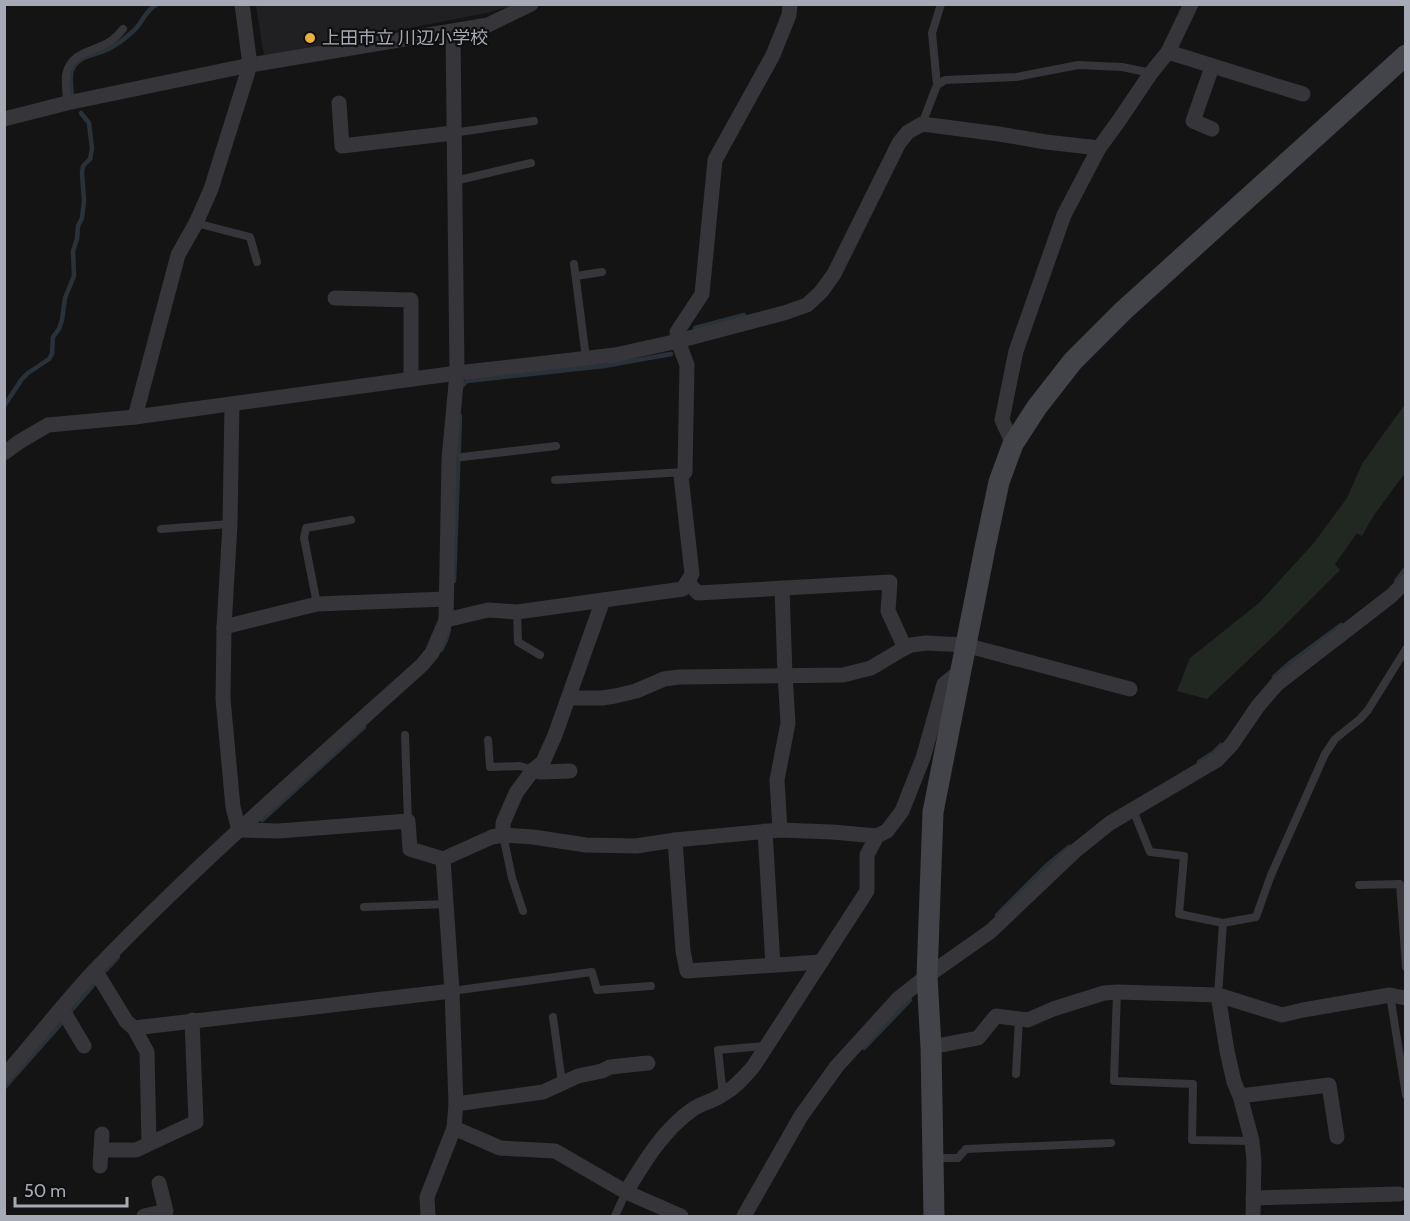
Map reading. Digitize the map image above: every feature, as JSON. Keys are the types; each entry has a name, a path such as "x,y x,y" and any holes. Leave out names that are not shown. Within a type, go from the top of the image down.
{"street":[{"path":"135,417 178,255 211,189 250,64 242,4"},
{"path":"4,119 67,103 250,64 488,25 531,4"},
{"path":"446,620 488,610 516,612 683,589 692,574 681,476 685,472 687,365 677,332 702,294 715,160 773,54 789,15 790,4"},
{"path":"1013,444 1002,420 1016,351 1064,215 1099,148 1168,52 1191,4"},
{"path":"4,1076 95,970 151,914 432,653 446,620 455,458 457,373 453,31"},
{"path":"1168,52 1303,94"},
{"path":"934,1216 931,1047 927,976 933,812 959,672 999,482 1013,444 1036,407 1073,361 1123,311 1406,55"},
{"path":"1212,67 1193,121 1212,129"},
{"path":"339,103 342,146 453,133"},
{"path":"4,453 48,424 135,417 457,373 615,355 784,313 807,305 821,292 834,273 899,143 908,132 922,124 1099,148"},
{"path":"335,298 411,300 411,379"},
{"path":"231,404 231,524 224,627 223,699 233,807 239,830"},
{"path":"744,1216 801,1116 837,1066 898,999 991,931 1075,851 1110,823 1217,760 1232,744 1258,706 1277,684 1391,596 1406,581"},
{"path":"687,582 698,593 890,582 888,611 905,648"},
{"path":"773,965 773,830 777,780 788,723 782,588"},
{"path":"224,627 317,604 446,599"},
{"path":"503,835 503,823 516,793 533,770 543,762 555,735 603,600"},
{"path":"569,698 615,696 636,691 664,679 679,677 843,675 870,668 911,645 926,643 965,645 1130,689"},
{"path":"239,830 279,831 408,821 410,849 443,859 492,837 503,835 586,845 636,846 773,830 877,836 887,831 902,811 923,758 944,684 959,672"},
{"path":"533,770 540,772 570,771"},
{"path":"626,1192 650,1152 679,1121 694,1109 723,1095 741,1081 753,1067 867,891 867,855 877,836"},
{"path":"675,840 683,951 687,970 821,962"},
{"path":"428,1216 427,1197 454,1128 456,1104 452,991 443,859"},
{"path":"95,970 126,1021 134,1028 147,1052 150,1143"},
{"path":"134,1028 452,991"},
{"path":"931,1047 978,1038 996,1016 1028,1020 1053,1009 1104,993 1218,995 1282,1015 1398,997"},
{"path":"1218,995 1234,1082 1252,1142 1253,1216"},
{"path":"62,1009 84,1046"},
{"path":"100,1166 101,1142 136,1150 196,1122 192,1020"},
{"path":"456,1104 543,1092 578,1076 610,1067 648,1063"},
{"path":"1240,1096 1329,1085 1337,1137"},
{"path":"454,1128 500,1148 555,1151 626,1192 681,1216"},
{"path":"144,1216 166,1211 159,1183"},
{"path":"1253,1198 1399,1194"}],"lane":[{"path":"922,124 937,85 932,33 941,4"},
{"path":"67,103 66,75 77,56 108,43 123,29"},
{"path":"937,85 945,80 1016,77 1078,65 1122,67 1151,73"},
{"path":"453,133 534,121"},
{"path":"455,181 531,163"},
{"path":"196,223 250,237 257,262"},
{"path":"574,264 586,358"},
{"path":"576,276 602,272"},
{"path":"455,458 556,446"},
{"path":"555,480 685,472"},
{"path":"317,604 304,538 306,528 351,520"},
{"path":"161,529 231,524"},
{"path":"516,612 518,642 540,655"},
{"path":"1133,810 1150,852 1184,856 1179,914 1223,922 1256,917 1271,875 1325,754 1335,739 1368,710 1406,649"},
{"path":"405,735 408,821"},
{"path":"488,740 490,766 520,766 533,770"},
{"path":"503,835 512,878 523,911"},
{"path":"1359,885 1400,884 1406,967"},
{"path":"364,907 447,904"},
{"path":"1218,995 1223,922"},
{"path":"452,991 592,972 597,990 651,986"},
{"path":"1117,992 1114,1081 1193,1084 1192,1140 1252,1142"},
{"path":"1398,997 1406,1095"},
{"path":"552,1017 562,1083"},
{"path":"1016,1074 1019,1019"},
{"path":"723,1095 718,1050 766,1046"},
{"path":"934,1158 958,1158 966,1149 1111,1143"},
{"path":"615,1216 626,1192"}],"shaded area":[{"name":"上田市立 川辺小学校","path":"256,5 514,5 487,13 264,56"},
{"path":"1405,404 1405,473 1374,515 1362,536 1357,533 1335,564 1340,570 1207,699 1177,691 1190,658 1259,603 1313,544 1347,498 1362,464"}],"waterway":[{"path":"72,99 71,74 74,66 87,56 108,50 119,43 157,4"},
{"path":"4,406 22,379 49,359 52,354 53,337 59,329 65,298 74,276 73,251 84,201 82,173 83,166 90,159 92,149 89,123 81,113"},
{"path":"695,328 744,315"},
{"path":"462,386 467,381 604,366 671,354"},
{"path":"454,581 460,416"},
{"path":"1396,581 1406,568"},
{"path":"1274,677 1341,625"},
{"path":"441,650 449,630"},
{"path":"262,820 364,727"},
{"path":"1199,762 1221,745"},
{"path":"997,915 1046,866 1069,847"},
{"path":"106,970 118,957"},
{"path":"69,1013 94,984"},
{"path":"864,1048 910,1000"},
{"path":"4,1088 64,1020"}],"place":[{"name":"上田市立 川辺小学校","path":"310,38"}]}
